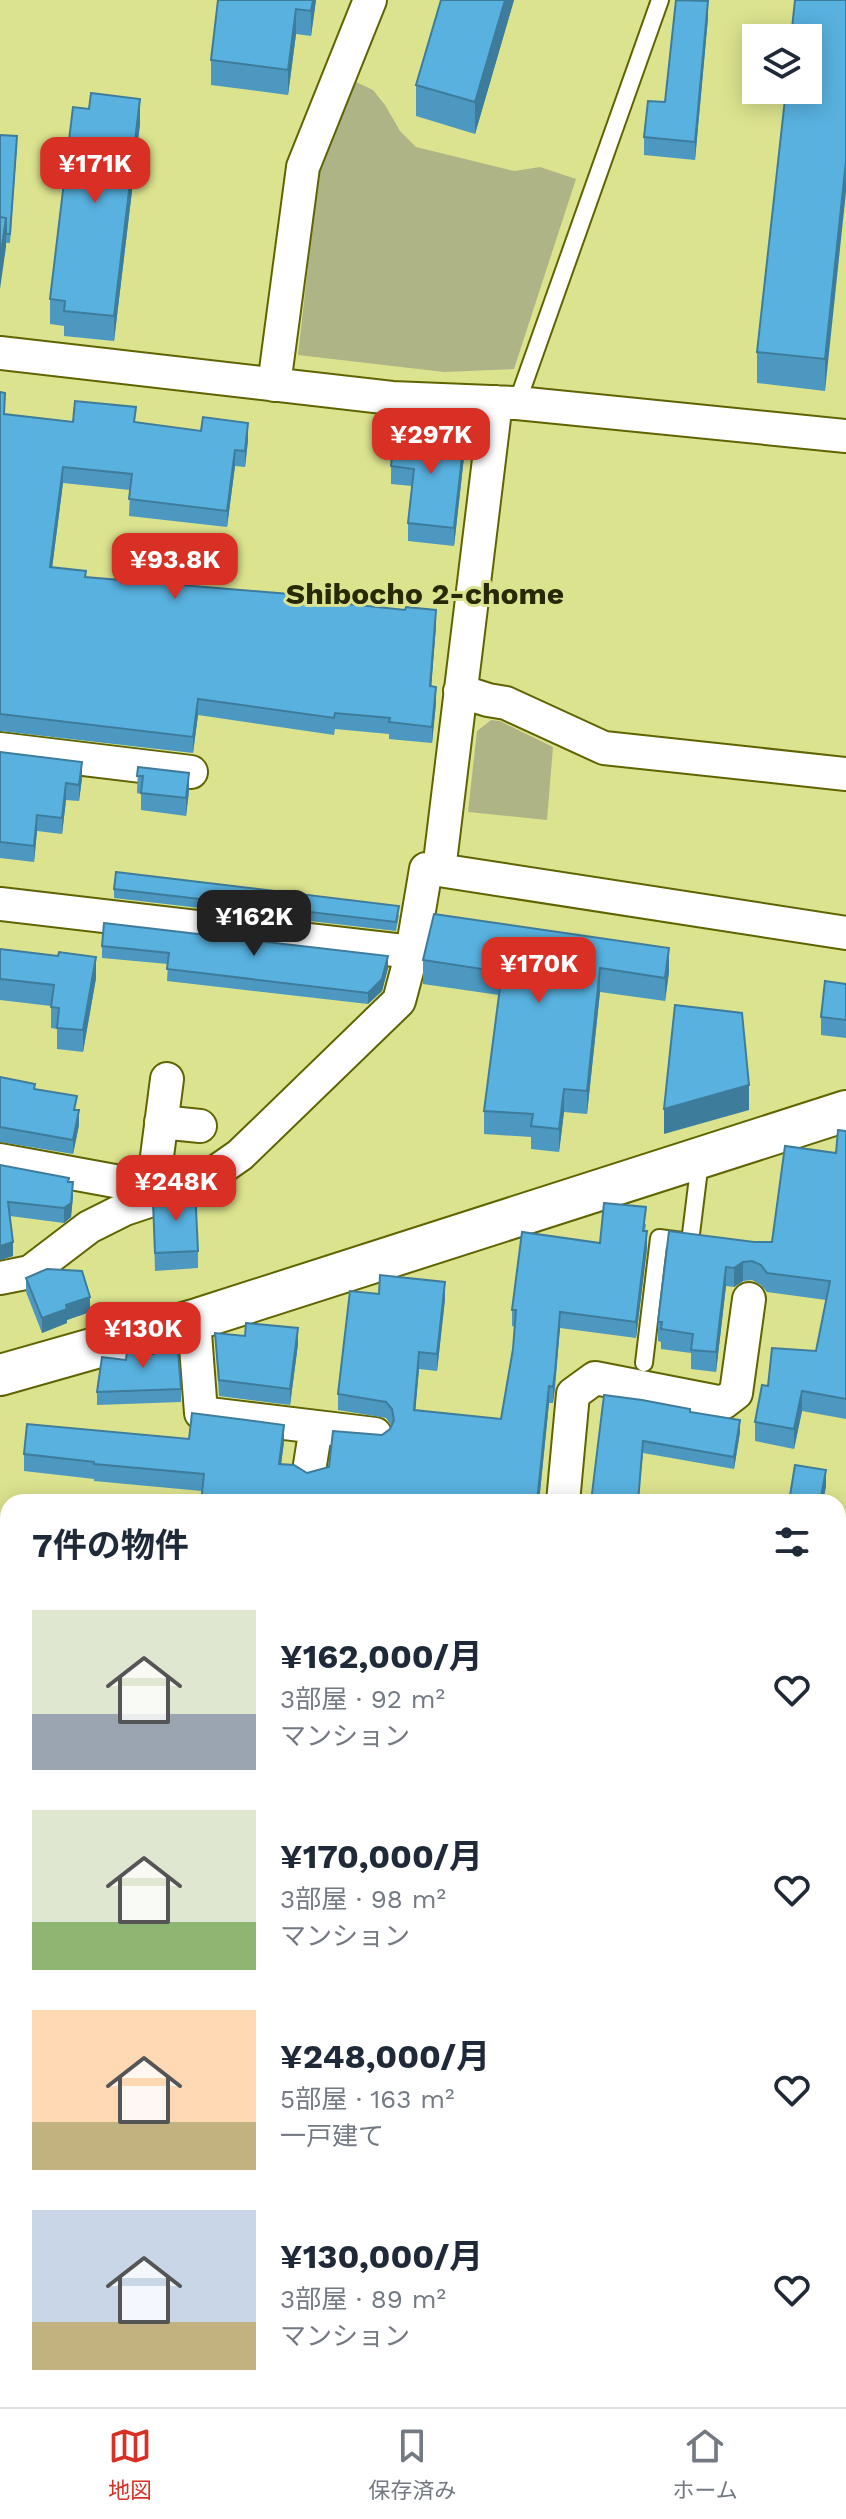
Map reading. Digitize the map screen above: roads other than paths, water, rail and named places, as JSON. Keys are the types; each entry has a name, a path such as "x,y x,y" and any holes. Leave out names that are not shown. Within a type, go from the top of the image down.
{"street":[{"path":"274,385 303,167 370,0"},
{"path":"0,353 392,398 506,402 846,436"},
{"path":"439,870 460,691 506,402"},
{"path":"460,691 506,703 604,748 846,774"},
{"path":"0,749 191,772"},
{"path":"1,1282 30,1272 89,1227 125,1209 197,1185 240,1155 399,1001 412,952 426,869 846,933"},
{"path":"0,904 412,952"},
{"path":"0,1160 131,1184 146,1178 156,1164 167,1079"},
{"path":"0,1375 194,1320 846,1111"},
{"path":"161,1122 200,1126"},
{"path":"564,1494 573,1394 595,1378 723,1403 736,1393 755,1346 749,1299"},
{"path":"194,1320 201,1413 375,1434"},
{"path":"309,1471 316,1427"}],"lane":[{"path":"506,402 660,0"},
{"path":"644,1363 659,1238 696,1243 701,1157"}],"district":[{"name":"Shibocho 2-chome","path":"425,594"}]}
